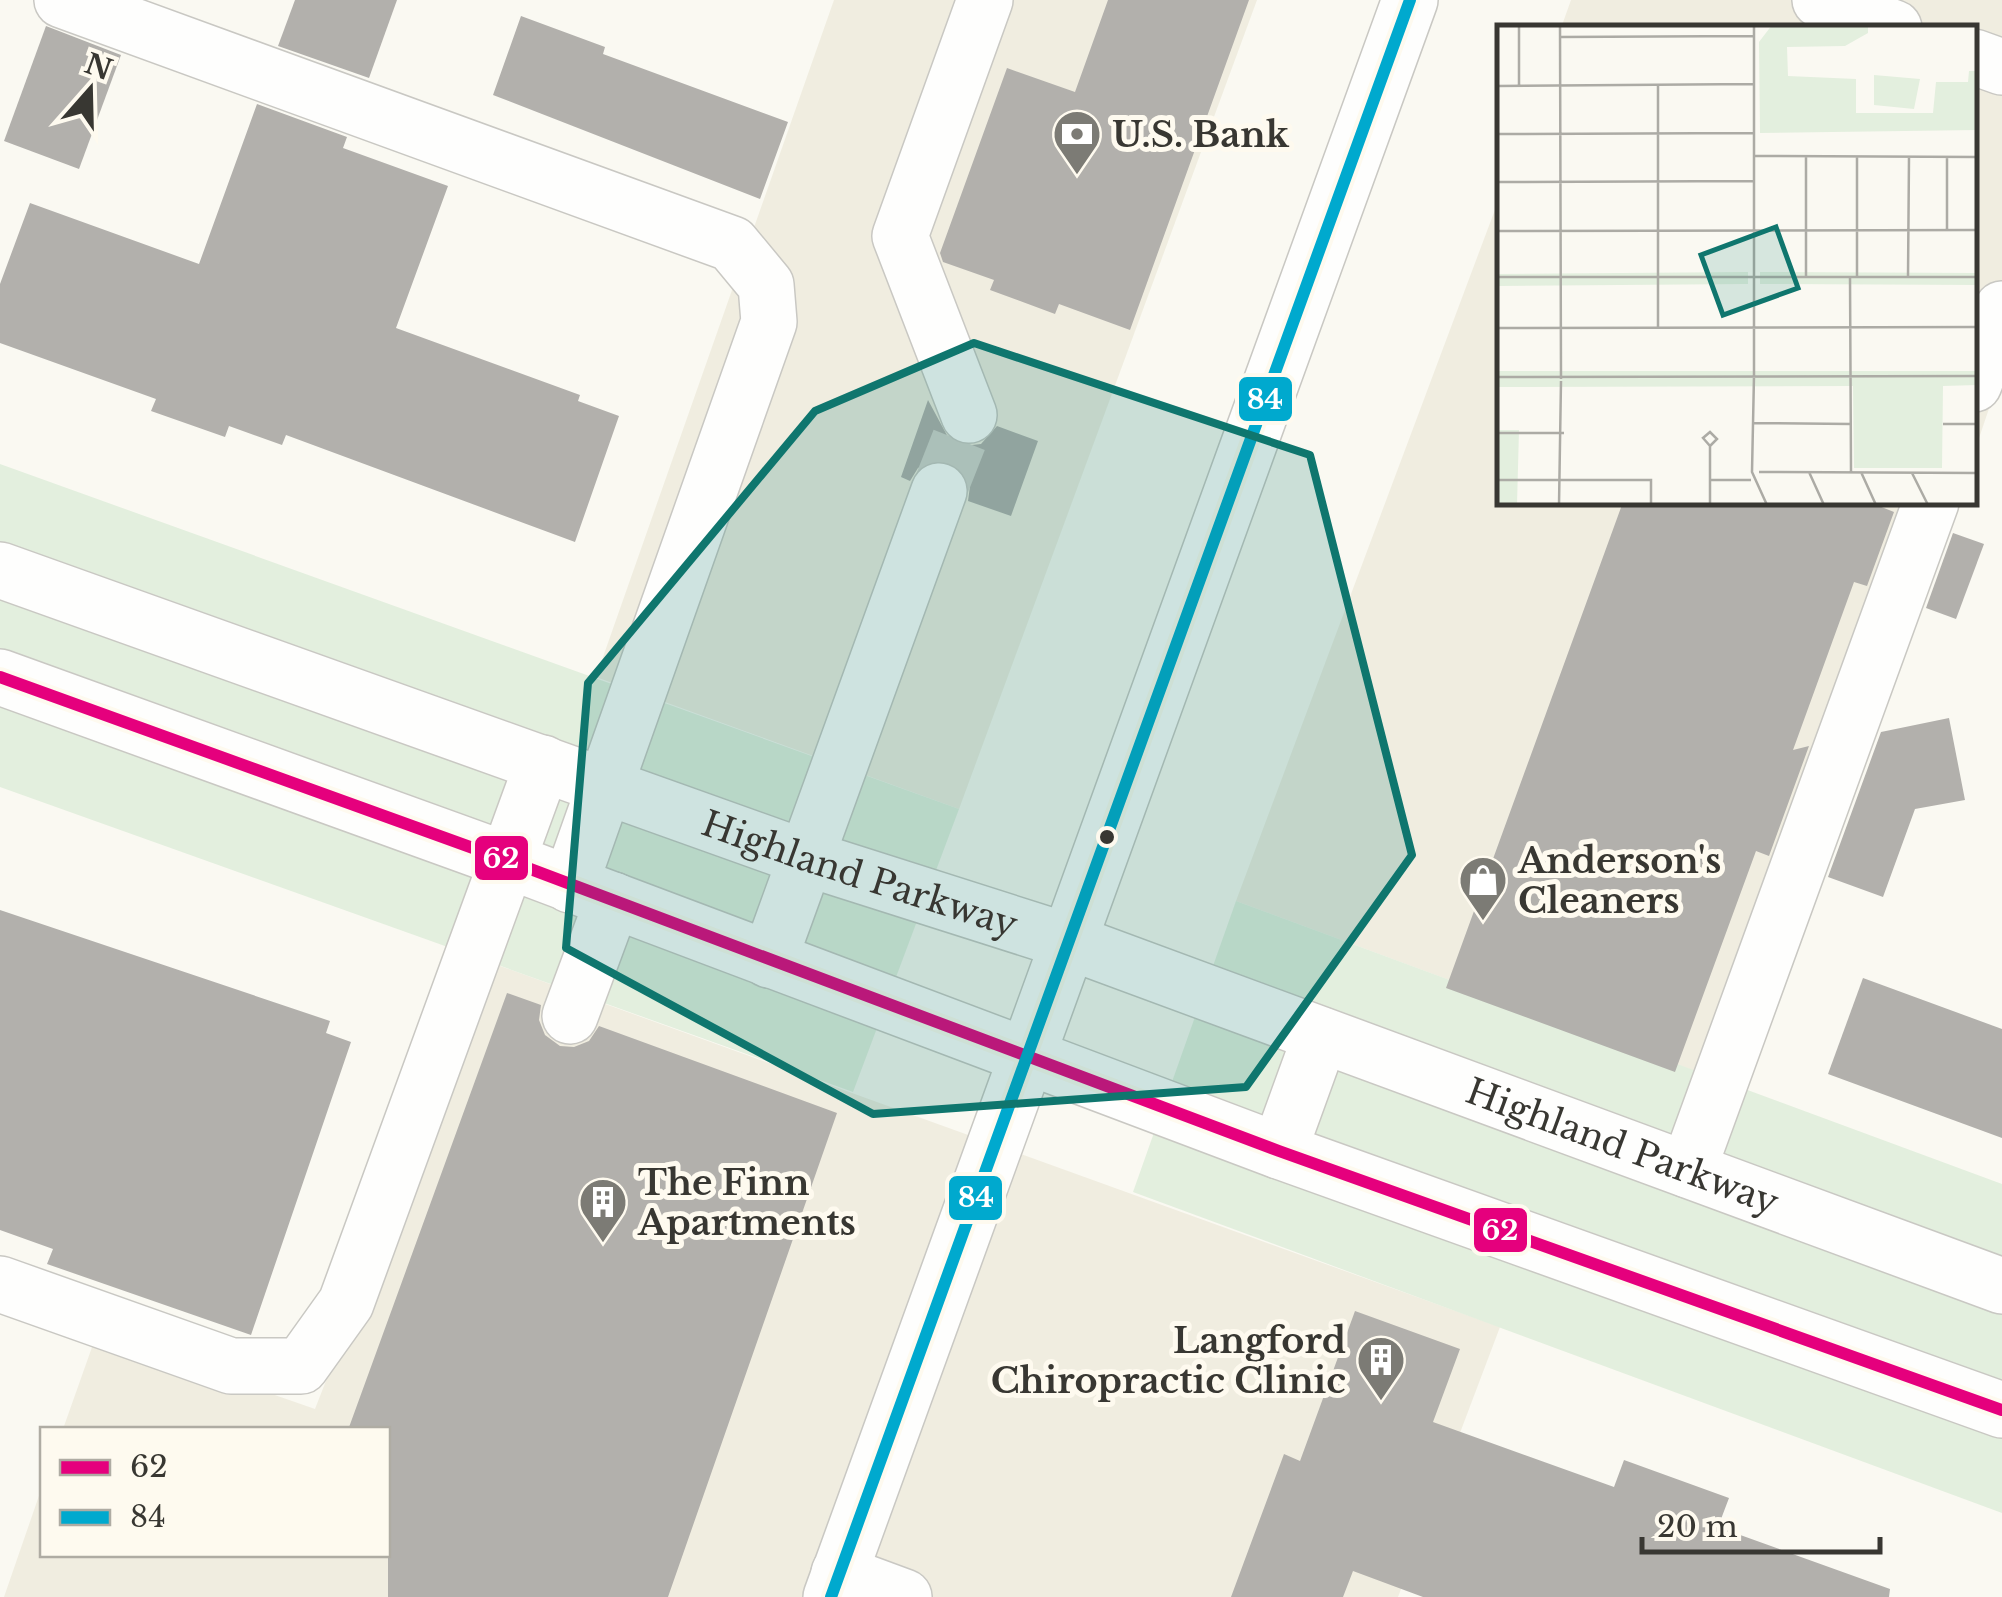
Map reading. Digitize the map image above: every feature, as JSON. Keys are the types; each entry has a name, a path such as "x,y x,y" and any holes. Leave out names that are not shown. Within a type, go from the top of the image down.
{"street":[{"path":"62,0 732,244 766,285 769,322 603,785 592,892 570,1016"},
{"path":"968,415 900,236 984,0"},
{"path":"904,1597 835,1585 1410,0"},
{"path":"1820,0 1886,25"},
{"path":"1977,58 2002,67"},
{"path":"1977,376 2002,309"},
{"path":"769,960 939,491"},
{"path":"1688,1170 1930,505"},
{"name":"Highland Parkway","path":"0,570 806,858 1070,942 2002,1286"},
{"path":"0,677 509,861 1279,1151 2002,1410"},
{"path":"0,1284 232,1366 301,1366 346,1304 543,763"},
{"path":"1279,1151 1321,1035"}],"highlighted area":[{"path":"974,343 1310,455 1412,855 1246,1087 873,1114 566,948 588,683 815,411"}],"shaded area":[{"path":"834,0 1257,0 959,809 596,677"},
{"path":"1571,0 2002,0 2002,370 1977,444 1977,25 1562,25"},
{"path":"1497,204 1497,505 1955,505 1746,1090 1236,901"},
{"path":"489,962 1500,1327 1398,1597 4,1597 40,1493 40,1557 390,1557 390,1427 64,1427 97,1333 315,1409"}],"green space":[{"path":"0,464 959,809 853,1092 0,787"},
{"path":"1236,901 2002,1184 2002,1513 1133,1192"}],"building":[{"path":"295,0 397,0 369,78 278,46"},
{"name":"U.S. Bank","path":"1108,0 1249,0 1130,330 1059,304 1055,314 990,290 994,280 943,262 940,253 1007,68 1075,92"},
{"path":"521,16 605,47 603,54 788,122 760,199 493,95"},
{"path":"46,26 121,55 79,169 4,141"},
{"path":"257,104 347,137 343,148 448,186 396,328 580,395 578,401 619,416 575,542 286,435 282,445 229,426 225,437 151,411 156,399 0,343 0,284 30,203 199,264"},
{"path":"928,400 949,439 963,446 981,444 997,426 1038,441 1011,516 968,501 970,486 963,472 949,461 933,461 918,468 910,481 901,477"},
{"path":"1622,505 1876,505 1894,512 1867,586 1854,582 1793,750 1809,746 1769,856 1756,851 1675,1072 1446,988"},
{"path":"1953,533 1984,544 1956,619 1926,608"},
{"path":"1949,718 1965,800 1915,809 1883,897 1828,877 1881,732"},
{"path":"0,910 330,1021 326,1033 351,1042 251,1335 47,1264 53,1249 0,1230"},
{"path":"1863,978 2002,1029 2002,1138 1828,1074"},
{"name":"The Finn Apartments","path":"507,993 541,1005 539,1020 545,1035 560,1046 574,1047 589,1041 599,1026 837,1113 668,1597 388,1597 390,1427 349,1427"},
{"path":"1355,1311 1460,1349 1433,1422 1614,1487 1624,1460 1729,1498 1718,1527 1890,1589 1889,1597 1423,1597 1353,1571 1343,1597 1231,1597 1284,1454 1300,1461"}],"tunnel":[{"path":"939,491 969,415"}],"transit line":[{"name":"84","path":"831,1597 1410,0"},
{"name":"62","path":"0,677 509,861 1279,1151 2002,1410"}],"place":[{"name":"U.S. Bank","path":"1077,176"},
{"name":"Anderson's Cleaners","path":"1483,922"},
{"name":"The Finn Apartments","path":"603,1244"},
{"name":"Langford Chiropractic Clinic","path":"1381,1402"}]}
